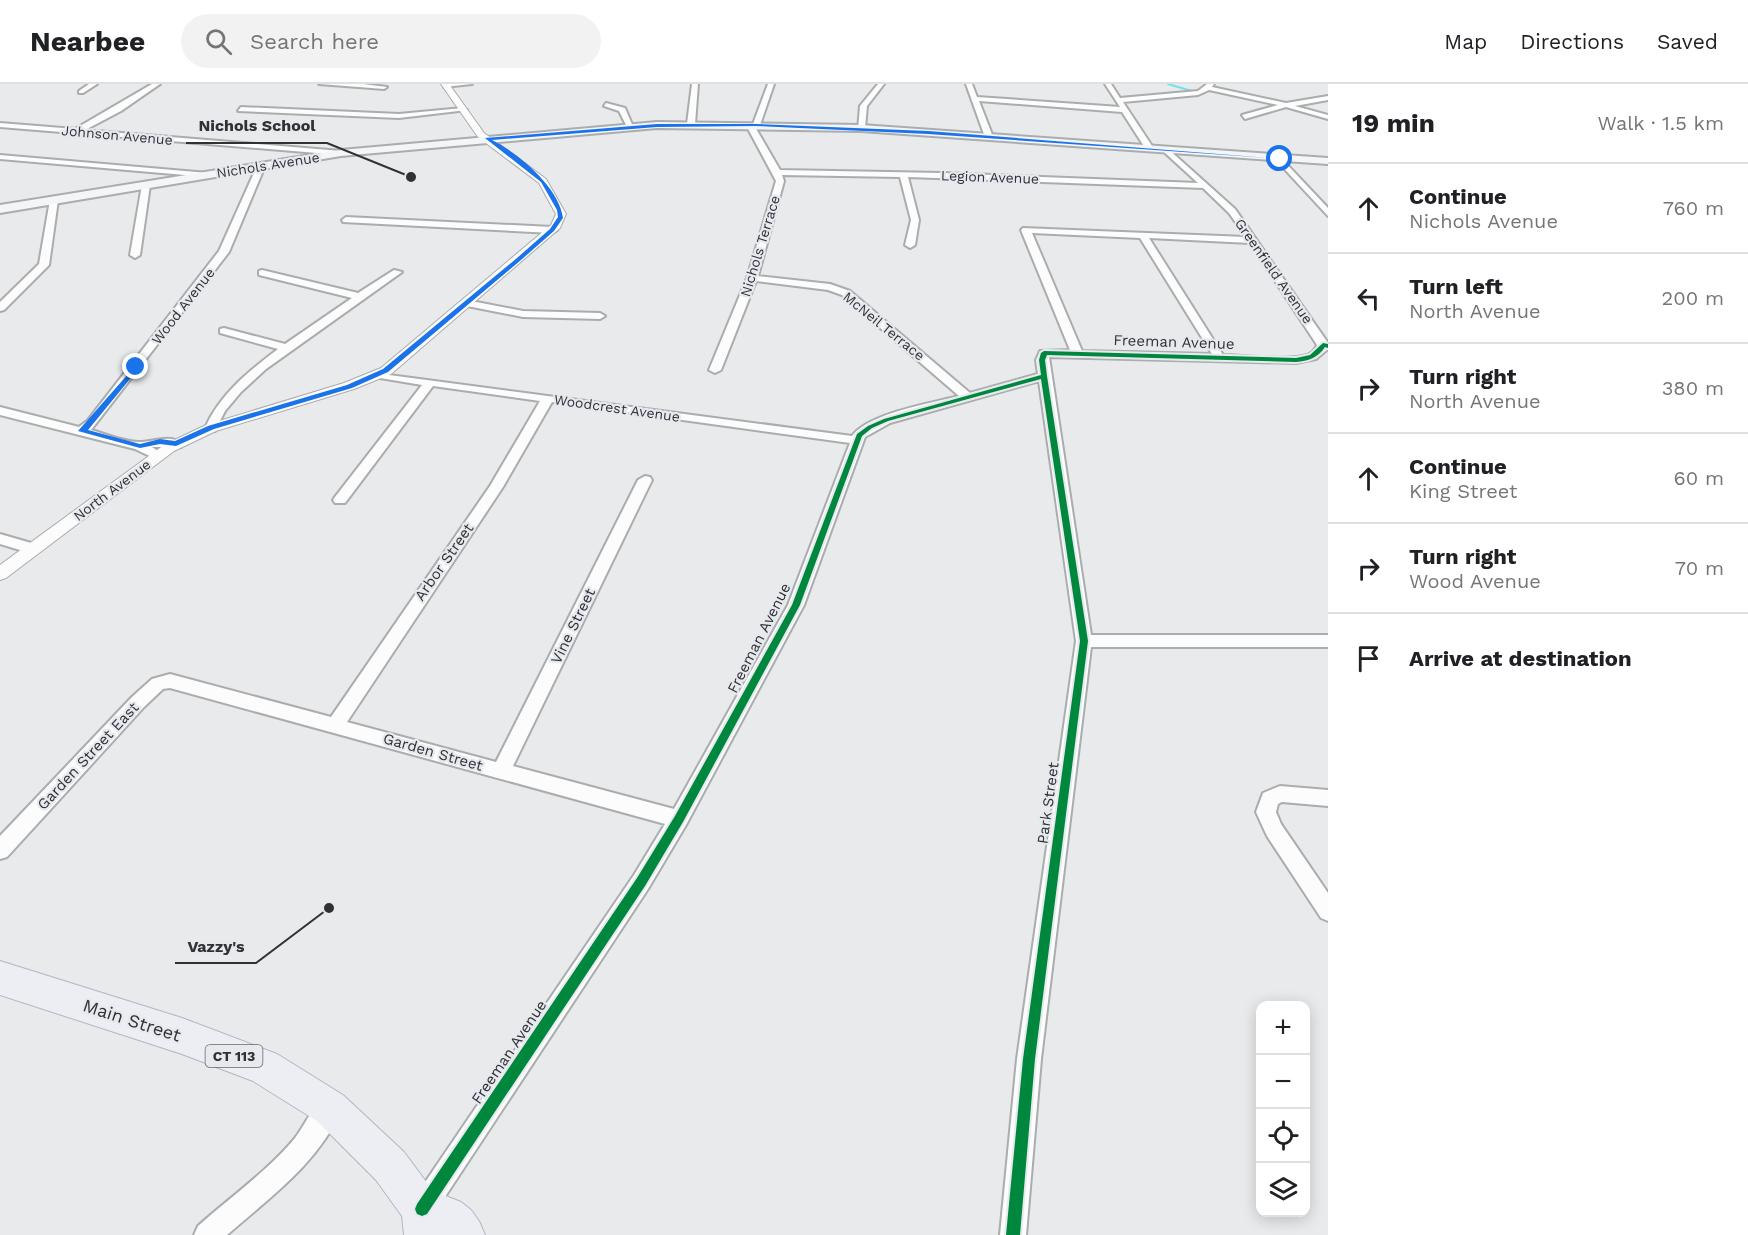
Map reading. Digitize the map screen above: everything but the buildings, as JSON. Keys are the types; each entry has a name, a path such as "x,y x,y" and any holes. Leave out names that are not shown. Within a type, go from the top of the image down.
{"main road":[{"name":"Nichols Avenue","path":"0,209 341,153 486,139 691,124 861,129 1328,161"},
{"name":"Main Street","path":"0,978 182,1036 254,1064 330,1108 390,1166 423,1222"},
{"path":"423,1222 436,1210 448,1216 465,1235"}],"street":[{"path":"81,92 94,84"},
{"path":"75,132 118,109 157,84"},
{"path":"322,84 384,87"},
{"path":"445,85 469,84"},
{"path":"691,124 695,84"},
{"path":"771,84 753,125 777,172"},
{"path":"861,129 864,106 881,84"},
{"path":"969,84 989,137"},
{"path":"1108,84 1150,149"},
{"path":"346,220 552,230 558,223 561,214 543,181 497,144 486,139 445,85"},
{"path":"1119,100 1194,94 1204,92 1209,86 1328,117"},
{"path":"1245,117 1286,105 1328,98"},
{"path":"974,99 1125,110"},
{"path":"606,105 622,110 631,127"},
{"path":"241,110 391,116 463,110"},
{"name":"Johnson Avenue","path":"0,125 341,153"},
{"name":"Greenfield Avenue","path":"1167,150 1232,211 1326,346"},
{"path":"0,157 208,175"},
{"path":"1280,159 1328,213"},
{"name":"Wood Avenue","path":"82,431 98,415 224,252 261,166"},
{"name":"Legion Avenue","path":"777,172 903,174 1203,186"},
{"name":"Nichols Terrace","path":"715,370 752,278 780,181 777,172"},
{"path":"903,174 915,220 910,245"},
{"path":"135,255 146,185"},
{"path":"0,308 44,265 54,200"},
{"name":"North Avenue","path":"0,574 176,444 211,428 378,375 552,230"},
{"path":"1077,353 1026,230 1254,240"},
{"path":"1142,234 1220,359"},
{"path":"211,428 213,420 226,399 242,382 397,272"},
{"path":"262,273 361,297"},
{"name":"McNeil Terrace","path":"752,278 830,287 846,293 968,397"},
{"path":"466,303 523,314 600,316"},
{"path":"856,440 867,429 878,423 1044,376 1042,360 1044,353 1067,330"},
{"path":"224,331 287,348"},
{"name":"Freeman Avenue","path":"1044,353 1298,360 1314,356 1326,346"},
{"name":"Woodcrest Avenue","path":"378,375 856,440"},
{"name":"Park Street","path":"1013,1235 1029,1059 1084,641 1044,376"},
{"path":"340,500 430,382"},
{"name":"Arbor Street","path":"335,725 496,487 548,398"},
{"path":"0,411 140,446 158,456"},
{"name":"Freeman Avenue","path":"423,1222 679,819 796,605 856,440"},
{"path":"140,446 160,442 176,444"},
{"name":"Vine Street","path":"501,771 645,480"},
{"path":"0,539 33,549"},
{"path":"1084,641 1328,641"},
{"name":"Garden Street East","path":"0,850 158,684 170,681 187,683"},
{"name":"Garden Street","path":"187,683 679,819"},
{"path":"1328,798 1280,794 1270,800 1266,812 1274,830 1328,911"},
{"path":"207,1235 291,1161 304,1147 330,1108"}],"waterway":[{"path":"1168,84 1192,91"}],"cycle path":[{"path":"422,1209 641,882 679,819 796,605 859,435 886,420 1044,376 1042,360 1044,353 1296,360 1312,357 1323,345 1328,346"},
{"path":"1013,1235 1029,1059 1084,641 1044,376"}],"place":[{"name":"Nichols School","path":"411,177"},
{"name":"Vazzy's","path":"329,908"}],"route":[{"path":"136,367 92,423 82,431 140,446 160,442 176,444 211,428 349,386 386,370 519,259 552,230 561,218 560,210 543,181 497,144 486,139 657,125 756,125 928,132 1280,159"}]}
